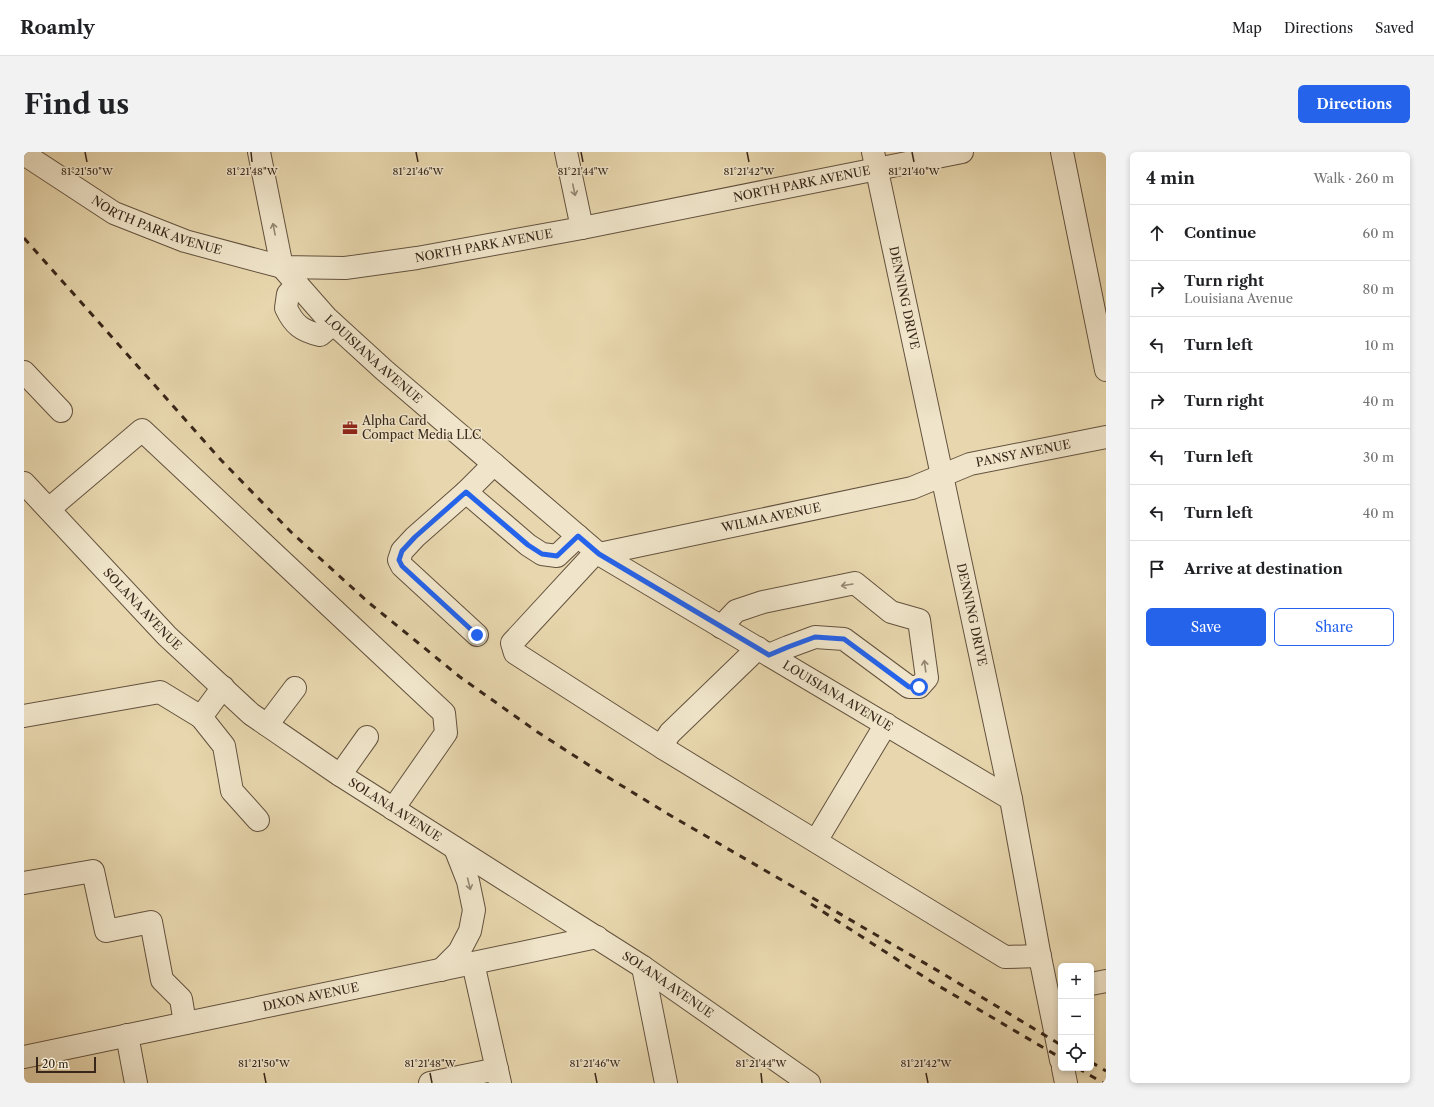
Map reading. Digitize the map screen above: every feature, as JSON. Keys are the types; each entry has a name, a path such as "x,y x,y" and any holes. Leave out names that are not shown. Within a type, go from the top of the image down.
{"street":[{"path":"259,152 282,267"},
{"path":"566,152 582,228"},
{"name":"NORTH PARK AVENUE","path":"24,154 114,212 185,241 282,267 346,268 417,258 582,228 875,161 962,152"},
{"path":"1062,152 1106,370"},
{"name":"DENNING DRIVE","path":"875,161 1011,799 1040,956 1054,992 1058,1035"},
{"name":"LOUISIANA AVENUE","path":"282,267 334,324 384,370 598,553 1011,799"},
{"path":"24,372 61,411"},
{"path":"49,510 142,430 444,713 446,733 394,809"},
{"name":"PANSY AVENUE","path":"942,476 970,464 1106,437"},
{"path":"477,635 402,566 399,560 402,551 494,464"},
{"name":"WILMA AVENUE","path":"598,553 912,488 942,476"},
{"name":"SOLANA AVENUE","path":"24,483 168,636 251,714 340,775 643,967 809,1083"},
{"path":"466,492 528,545 542,554 557,556 578,536"},
{"path":"598,553 520,633 512,643 516,653 663,748 1005,957 1040,956"},
{"path":"663,748 664,742 670,733 763,652 788,647 815,637 844,639 909,687 919,687 927,678 919,620 891,612 855,583 763,602 736,611 721,626"},
{"path":"201,717 223,687"},
{"path":"267,725 295,688"},
{"path":"24,716 160,692 201,717 224,746 232,792 258,820"},
{"path":"816,841 886,724"},
{"path":"340,775 367,737"},
{"path":"441,970 459,952 470,931 474,910 468,881 455,848"},
{"path":"24,883 93,871 106,931 151,922 162,980 181,999 185,1023"},
{"name":"DIXON AVENUE","path":"24,1057 597,937"},
{"path":"430,1083 498,1076 473,963"},
{"path":"643,967 666,1083"},
{"path":"1094,983 1106,981"},
{"path":"127,1035 136,1083"},
{"path":"1064,1071 1066,1083"}],"railway":[{"path":"24,238 221,460 291,532 368,602 460,677 536,731 601,773 668,814 940,972 1058,1043"},
{"path":"811,904 932,982 1058,1056"},
{"path":"1094,1064 1106,1071"},
{"path":"1083,1071 1103,1083"}],"place":[{"name":"Alpha Card Compact Media LLC","path":"350,428"}],"route":[{"path":"477,635 402,566 399,560 402,551 415,537 466,492 528,545 542,554 557,556 578,536 599,554 769,655 815,637 844,639 909,687 919,687"}]}
